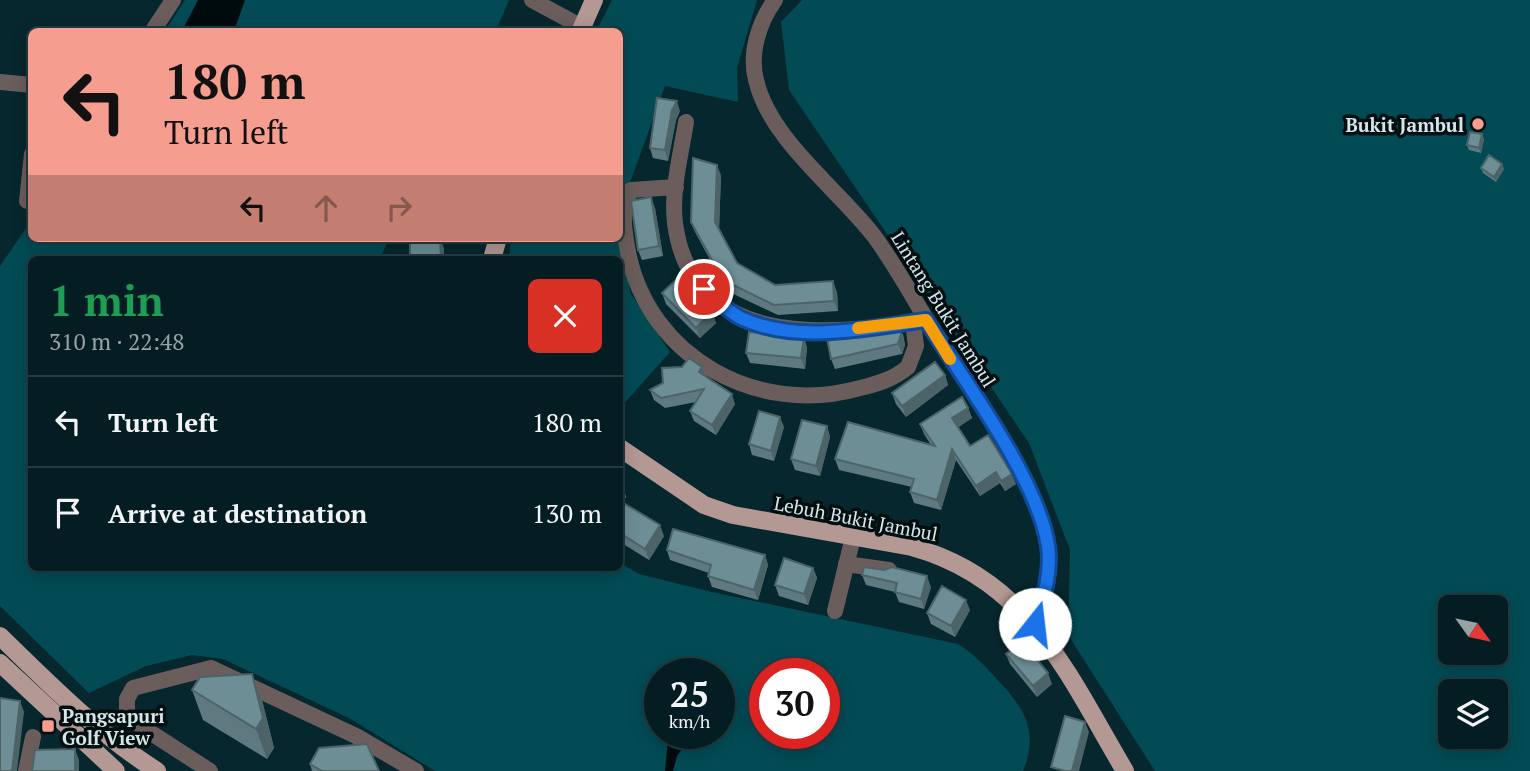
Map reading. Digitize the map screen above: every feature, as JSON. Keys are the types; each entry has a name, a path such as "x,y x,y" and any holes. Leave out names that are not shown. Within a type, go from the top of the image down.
{"main road":[{"path":"581,28 594,0"},
{"name":"Lebuh Bukit Jambul","path":"623,450 704,505 733,515 912,547 953,561 997,587 1035,624 1125,771"},
{"path":"0,636 66,701 130,753 157,771"},
{"path":"0,663 116,771"}],"street":[{"path":"532,0 579,28"},
{"name":"Lintang Bukit Jambul","path":"775,0 759,30 754,56 756,80 766,105 783,133 874,236 919,321 1015,462 1043,522 1049,568 1035,624"},
{"path":"155,28 172,2"},
{"path":"0,82 28,86"},
{"path":"623,226 632,272 655,316 679,348 725,379 777,394 816,396 845,393 878,383 908,368 916,346 919,321 839,331 788,330 742,319 704,289 682,255 675,222 676,187 686,122"},
{"path":"623,218 631,190 676,187"},
{"path":"27,201 28,192"},
{"path":"835,611 853,537"},
{"path":"846,564 889,570"},
{"path":"210,771 142,727 127,713 127,699 133,688 211,668 356,736 416,771"},
{"path":"26,771 33,737"}],"shaded area":[{"path":"185,0 509,0 497,28 167,28"},
{"path":"198,0 245,0 235,28 184,28"},
{"path":"612,0 757,0 737,68 738,102 665,86 623,202 623,28 598,28"},
{"path":"802,0 1530,0 1530,771 1155,771 1068,635 1070,550 1029,443 789,90 781,22"},
{"path":"28,225 28,242 388,242 381,256 28,256 28,571 623,571 623,565 639,574 712,592 958,644 987,668 1014,698 1026,720 1030,743 1023,771 435,771 349,718 223,659 192,655 146,666 89,693 0,606 0,266"},
{"path":"511,242 621,242 631,294 670,352 623,405 623,256 509,256"},
{"path":"667,749 682,749 673,771 665,771"}],"building":[{"path":"657,98 677,101 672,110 665,150 650,148"},
{"path":"1470,132 1482,134 1479,148 1467,145"},
{"path":"1489,155 1502,164 1494,177 1481,168"},
{"path":"693,158 717,165 715,222 737,263 775,285 833,281 834,301 774,305 723,280 691,222"},
{"path":"651,197 659,246 638,250 631,201"},
{"path":"410,242 440,242 441,256 410,256"},
{"path":"679,277 712,312 696,328 662,293"},
{"path":"899,323 901,334 898,344 831,359 827,338"},
{"path":"749,332 804,337 801,358 746,353"},
{"path":"689,358 702,367 699,372 732,394 712,425 690,411 704,389 661,398 650,390 663,383 662,368 682,367"},
{"path":"935,362 945,375 902,406 892,393"},
{"path":"962,397 968,408 952,418 970,446 988,435 1012,474 1001,481 996,472 976,486 952,449 937,500 910,492 914,479 835,459 848,422 935,446 920,424"},
{"path":"759,411 780,417 771,451 749,444"},
{"path":"802,420 827,426 816,466 791,459"},
{"path":"623,503 660,525 645,549 623,535"},
{"path":"673,529 765,555 754,590 708,576 711,565 667,550"},
{"path":"784,558 813,568 804,594 775,585"},
{"path":"864,567 884,570 892,567 927,576 921,599 895,592 897,583 862,575"},
{"path":"942,586 966,600 951,626 927,613"},
{"path":"1022,641 1048,673 1033,686 1006,654"},
{"path":"252,674 263,718 256,729 192,690 200,677"},
{"path":"0,698 20,701 12,771 0,771"},
{"path":"1065,716 1085,722 1072,771 1051,767"},
{"path":"367,744 379,771 322,771 310,764 319,748"},
{"path":"75,749 75,771 32,771 35,750"}],"slow traffic":[{"path":"858,328 926,320 950,359"}],"place":[{"name":"Bukit Jambul","path":"1478,124"},
{"name":"Pangsapuri Golf View","path":"48,726"}],"route":[{"path":"704,289 742,319 788,330 839,331 926,320 1015,462 1043,522 1049,568 1035,624"}]}
